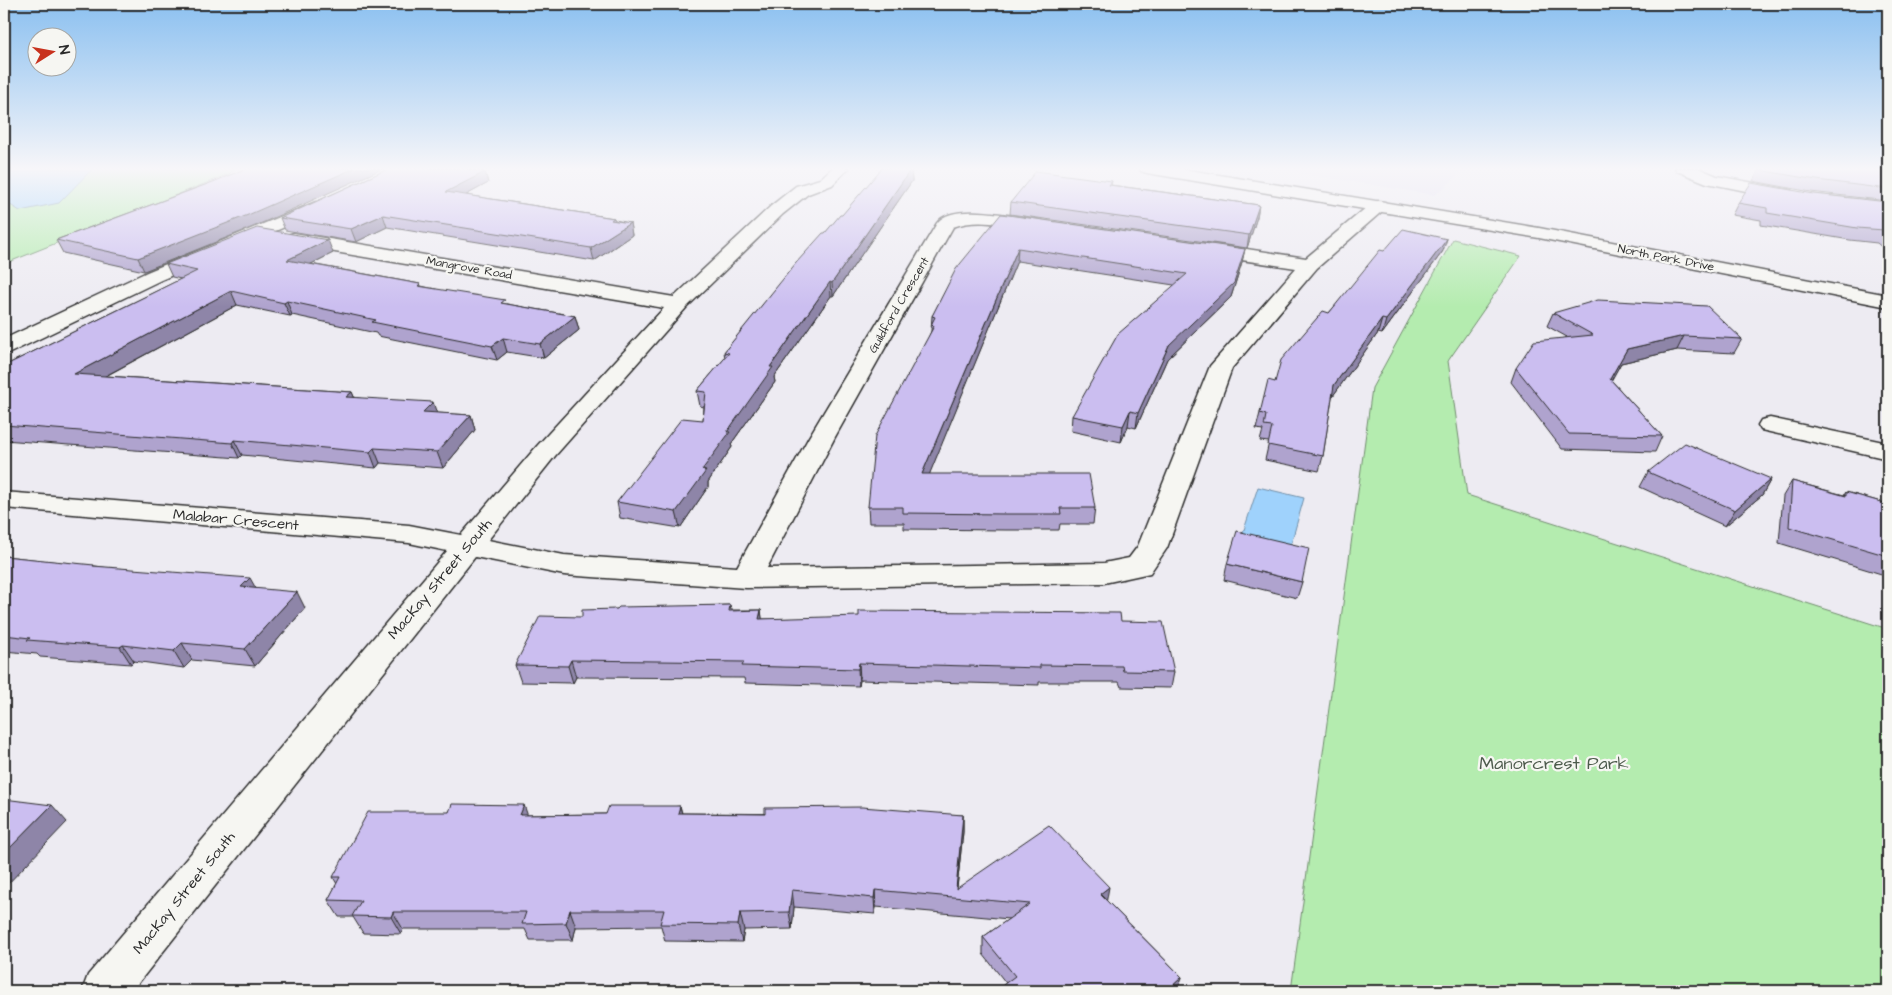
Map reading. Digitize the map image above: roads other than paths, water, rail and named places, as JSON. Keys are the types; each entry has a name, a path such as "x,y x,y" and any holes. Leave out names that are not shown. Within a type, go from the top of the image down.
{"street":[{"path":"4,347 154,276 301,214"},
{"name":"MacKay Street South","path":"104,991 546,451 679,304 772,214"},
{"path":"468,545 564,564 746,578 1104,573 1139,566 1152,548 1221,366 1310,264 1369,214"},
{"name":"North Park Drive","path":"1429,214 1539,233 1888,302"},
{"name":"Guildford Crescent","path":"746,578 822,437 946,223 962,217 990,218 1058,227"},
{"name":"Mangrove Road","path":"260,233 679,304"},
{"path":"1184,246 1310,264"},
{"path":"1770,425 1888,451"},
{"name":"Malabar Crescent","path":"4,500 410,534 468,545"}],"water":[{"path":"1258,487 1304,498 1289,551 1241,539"}],"park label":[{"name":"Manorcrest Park","path":"1554,763"}]}
